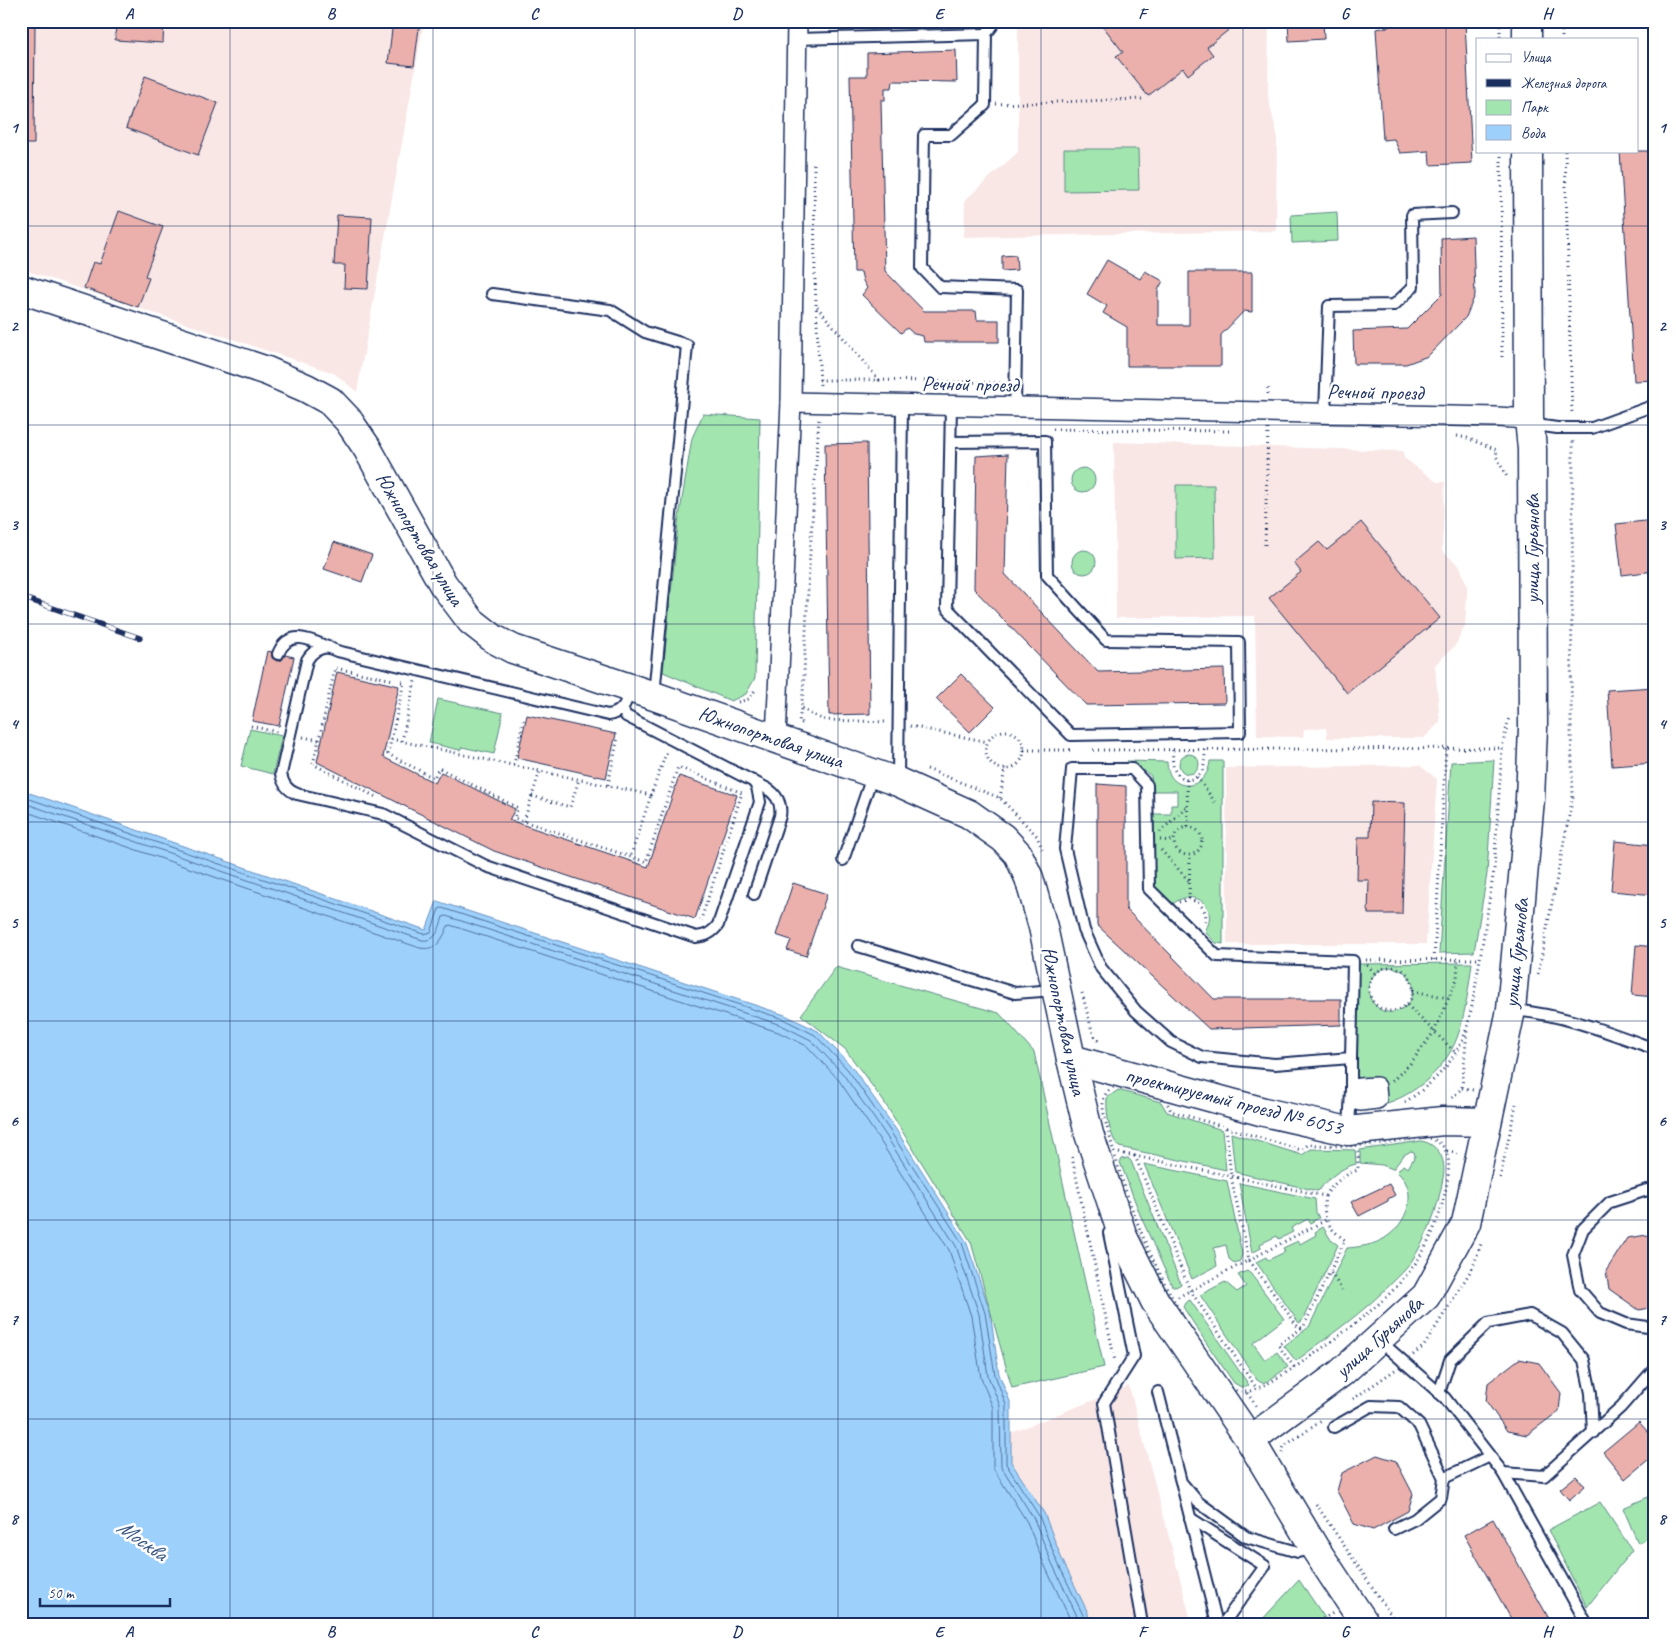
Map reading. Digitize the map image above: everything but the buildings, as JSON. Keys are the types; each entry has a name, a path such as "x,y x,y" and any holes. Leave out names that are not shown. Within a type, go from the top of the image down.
{"main road":[{"path":"1527,21 1527,38"},
{"name":"улица Гурьянова","path":"1250,1440 1341,1374 1426,1296 1466,1223 1511,1010 1530,799 1533,728 1528,152"},
{"name":"Южнопортовая улица","path":"21,289 267,371 330,401 348,420 367,448 443,584 470,622 494,639 513,649 635,698 776,738 886,778 969,814 1003,838 1018,854 1029,878 1043,928 1089,1134 1123,1237 1155,1301 1250,1440"},
{"name":"проектируемый проезд № 6053","path":"1071,1059 1264,1112 1353,1140 1443,1121 1487,1122"},
{"path":"1250,1440 1314,1547 1365,1624"}],"street":[{"path":"776,738 791,402 796,30"},
{"name":"Речной проезд","path":"791,402 1497,416 1529,419"}],"lane":[{"path":"996,21 986,34 985,105 951,135 924,135 922,268 940,287 1017,290 1015,407"},
{"path":"796,30 986,34"},
{"path":"1325,413 1330,306 1394,305 1412,287 1412,215 1452,213"},
{"path":"492,294 610,310 645,332 688,345 635,698 626,716 772,791 777,797 781,811 754,894"},
{"path":"843,860 886,778 902,405"},
{"path":"1529,419 1543,426 1592,428 1655,405"},
{"path":"951,406 947,608 1071,735 1240,732 1239,642 1106,640 1047,575 1045,441 951,442"},
{"path":"278,654 281,646 286,642 303,637 329,647 418,670 608,715 615,714 635,698"},
{"path":"329,647 321,648 314,652 307,660 281,774 282,780 291,792 383,814 486,866 696,937 710,933 718,925 760,802 757,787 752,781"},
{"path":"1351,1058 1275,1064 1202,1057 1171,1042 1136,1011 1101,968 1084,930 1065,849 1072,769 1132,769 1147,785 1148,889 1216,956 1353,961 1351,1058 1353,1140"},
{"path":"858,946 1015,993 1056,990"},
{"path":"1511,1010 1531,1011 1574,1020 1655,1049"},
{"path":"1089,1134 1134,1356 1104,1403 1142,1624"},
{"path":"1655,1194 1647,1190 1610,1202 1583,1229 1573,1255 1580,1290 1600,1313 1626,1324 1655,1328"},
{"path":"1439,1393 1450,1360 1488,1323 1530,1315 1562,1334 1584,1360 1591,1393 1593,1433"},
{"path":"1378,1339 1445,1398 1503,1473 1587,1624"},
{"path":"1503,1473 1544,1476 1621,1407 1655,1368"},
{"path":"1158,1392 1217,1624"},
{"path":"1334,1427 1371,1406 1399,1407 1419,1425 1444,1478 1441,1498 1415,1519 1394,1528"},
{"path":"1444,1478 1490,1456"},
{"path":"1181,1482 1198,1502 1246,1537 1298,1552 1314,1547"},
{"path":"1190,1518 1266,1566 1223,1624"}],"path":[{"path":"1500,21 1500,38"},
{"path":"1562,21 1562,38"},
{"path":"985,105 1143,99"},
{"path":"1500,152 1502,361"},
{"path":"803,694 820,403 816,306 814,156"},
{"path":"816,306 880,380"},
{"path":"819,380 1016,383"},
{"path":"1265,545 1268,384"},
{"path":"1050,429 1238,431"},
{"path":"1258,431 1268,432"},
{"path":"1453,435 1467,438 1497,450 1496,456 1508,476 1508,486"},
{"path":"384,801 313,764 335,668 404,682 388,754 434,778 440,768 518,808 514,818 646,862 678,767 742,793 699,926"},
{"path":"402,742 418,670"},
{"path":"1446,1102 1462,1088 1467,1028 1494,870 1502,748 1510,709"},
{"path":"514,765 524,716"},
{"path":"251,726 319,740"},
{"path":"1001,732 1009,732 1017,735 1022,742 1024,750 1022,758 1017,765 1005,768 994,765 988,758 986,750 988,742 994,735 1001,732"},
{"path":"608,785 618,737"},
{"path":"391,739 652,794"},
{"path":"632,855 671,739"},
{"path":"1434,960 1446,748"},
{"path":"1090,750 1502,748"},
{"path":"1024,750 1072,750"},
{"path":"1173,750 1174,770 1177,774 1188,780 1197,777 1204,769 1205,750"},
{"path":"1000,798 1005,768"},
{"path":"524,822 540,771"},
{"path":"1197,777 1215,802"},
{"path":"532,796 570,807 579,779"},
{"path":"1188,780 1188,828"},
{"path":"1158,834 1188,805"},
{"path":"1188,828 1198,831 1202,839 1201,848 1190,855 1180,853 1174,841 1178,832 1188,828"},
{"path":"1159,847 1189,881"},
{"path":"1189,899 1190,855"},
{"path":"1170,910 1179,902 1189,899 1200,904 1206,914 1204,926 1196,936"},
{"path":"1376,1087 1390,1084 1410,1064 1434,1032 1457,979 1458,959"},
{"path":"1375,973 1363,960 1480,959"},
{"path":"1389,967 1397,968 1404,971 1413,983 1413,991 1412,999 1401,1010 1387,1012 1374,1005 1370,999 1368,985 1375,973 1389,967"},
{"path":"1413,991 1449,998"},
{"path":"1407,1005 1456,1053"},
{"path":"1400,1105 1419,1093 1437,1077 1456,1053 1467,1028"},
{"path":"1118,1085 1165,1099 1171,1111 1301,1150 1309,1144 1358,1146 1426,1137 1440,1143 1447,1151 1450,1160 1446,1188 1434,1228 1421,1254 1384,1300 1355,1324 1294,1367 1271,1382 1257,1389 1242,1393 1235,1390 1226,1380 1201,1345 1173,1299 1143,1235 1114,1153 1103,1101 1106,1092 1118,1085"},
{"path":"1226,1128 1232,1176 1249,1260 1298,1327 1302,1328"},
{"path":"1294,1367 1278,1345 1304,1326 1346,1240 1335,1233 1326,1220 1324,1207 1325,1196 1332,1186 1341,1178 1358,1170 1353,1140"},
{"path":"1114,1153 1325,1196"},
{"path":"1071,1155 1113,1355 1121,1376"},
{"path":"1135,1156 1190,1290 1257,1389"},
{"path":"1173,1299 1326,1220"},
{"path":"1331,1273 1342,1290"}],"shaded area":[{"path":"21,21 424,21 357,392 334,373 21,269"},
{"path":"1018,21 1269,21 1268,97 1277,134 1276,231 964,237 965,200 1018,152"},
{"path":"1114,442 1403,451 1404,458 1437,482 1445,482 1442,551 1460,566 1467,585 1467,597 1465,626 1455,646 1435,665 1440,722 1424,738 1327,738 1326,728 1304,729 1303,737 1257,736 1255,616 1116,618"},
{"path":"1419,765 1437,779 1426,944 1227,944 1226,768"},
{"path":"1129,1386 1192,1624 1089,1624 1088,1613 1061,1557 1044,1513 1011,1462 1011,1433"}],"green space":[{"path":"1064,149 1138,149 1139,190 1064,191"},
{"path":"1337,212 1338,241 1292,243 1291,215"},
{"path":"703,414 760,418 755,678 746,694 731,701 663,672 678,524 692,438"},
{"path":"1083,468 1092,471 1095,480 1092,489 1083,492 1074,489 1071,480 1074,471"},
{"path":"1176,485 1214,485 1215,558 1176,559"},
{"path":"1084,550 1093,553 1096,562 1093,571 1084,574 1075,571 1072,562 1075,553"},
{"path":"438,699 503,713 494,754 462,747 460,750 429,743"},
{"path":"250,729 282,736 273,774 241,766"},
{"path":"1189,754 1196,757 1199,764 1196,771 1189,774 1182,771 1179,764 1182,757"},
{"path":"1494,760 1487,874 1474,952 1439,953 1451,762"},
{"path":"1127,761 1167,762 1169,772 1174,780 1180,784 1188,785 1202,779 1210,761 1223,761 1223,944 1216,943 1205,932 1209,922 1209,913 1203,902 1198,899 1185,898 1173,904 1155,886 1153,814 1171,814 1171,805 1177,805 1177,791 1152,791 1151,776 1134,763"},
{"path":"1472,963 1467,998 1459,1032 1447,1057 1439,1068 1418,1087 1406,1095 1380,1105 1357,1105 1358,964","holes":["1389,967 1404,972 1411,980 1413,984 1412,998 1403,1008 1393,1012 1383,1011 1370,998 1368,989 1370,980 1377,972"]},
{"path":"836,967 999,1013 1034,1052 1104,1367 1012,1388 971,1242 884,1102 845,1049 801,1015"},
{"path":"1118,1090 1161,1102 1167,1112 1222,1130 1226,1170 1119,1147 1111,1131 1107,1104 1107,1098"},
{"path":"1231,1133 1302,1155 1311,1149 1355,1150 1356,1164 1335,1174 1318,1191 1235,1172"},
{"path":"1421,1141 1433,1146 1440,1154 1443,1160 1444,1172 1435,1211 1417,1252 1405,1270 1382,1293 1296,1361 1284,1346 1309,1327 1347,1248 1367,1245 1385,1238 1393,1232 1405,1216 1408,1207 1408,1188 1397,1172 1403,1165 1408,1168 1415,1156 1414,1152 1411,1151 1404,1155 1393,1169 1382,1165 1360,1163 1360,1150"},
{"path":"1128,1158 1131,1161 1181,1284 1176,1287 1172,1286 1141,1217 1120,1162 1122,1159"},
{"path":"1144,1164 1227,1181 1242,1254 1240,1261 1234,1263 1229,1259 1226,1245 1214,1248 1217,1266 1192,1279"},
{"path":"1239,1183 1315,1199 1316,1212 1319,1218 1310,1223 1308,1219 1291,1228 1293,1232 1279,1239 1277,1236 1260,1244 1261,1248 1252,1253"},
{"path":"1323,1227 1331,1240 1338,1245 1302,1321 1299,1323 1256,1262 1266,1257 1268,1260 1285,1252 1283,1248 1298,1241 1300,1244 1316,1235 1315,1232"},
{"path":"1247,1271 1284,1319 1253,1343 1265,1360 1277,1352 1288,1367 1262,1383 1257,1380 1200,1295 1225,1282 1237,1292 1246,1286 1238,1275"},
{"path":"1190,1300 1249,1385 1241,1387 1234,1383 1209,1347 1183,1307"},
{"path":"1655,1494 1655,1535 1638,1543 1623,1508"},
{"path":"1600,1502 1632,1550 1587,1607 1548,1530"},
{"path":"1299,1580 1329,1624 1258,1624"}],"water":[{"name":"Москва","path":"21,790 426,930 437,901 785,1015 818,1031 852,1067 895,1128 966,1241 990,1311 999,1374 1011,1404 1011,1462 1044,1513 1061,1557 1088,1613 1089,1624 21,1624"}],"railway":[{"path":"21,597 140,638"}]}
